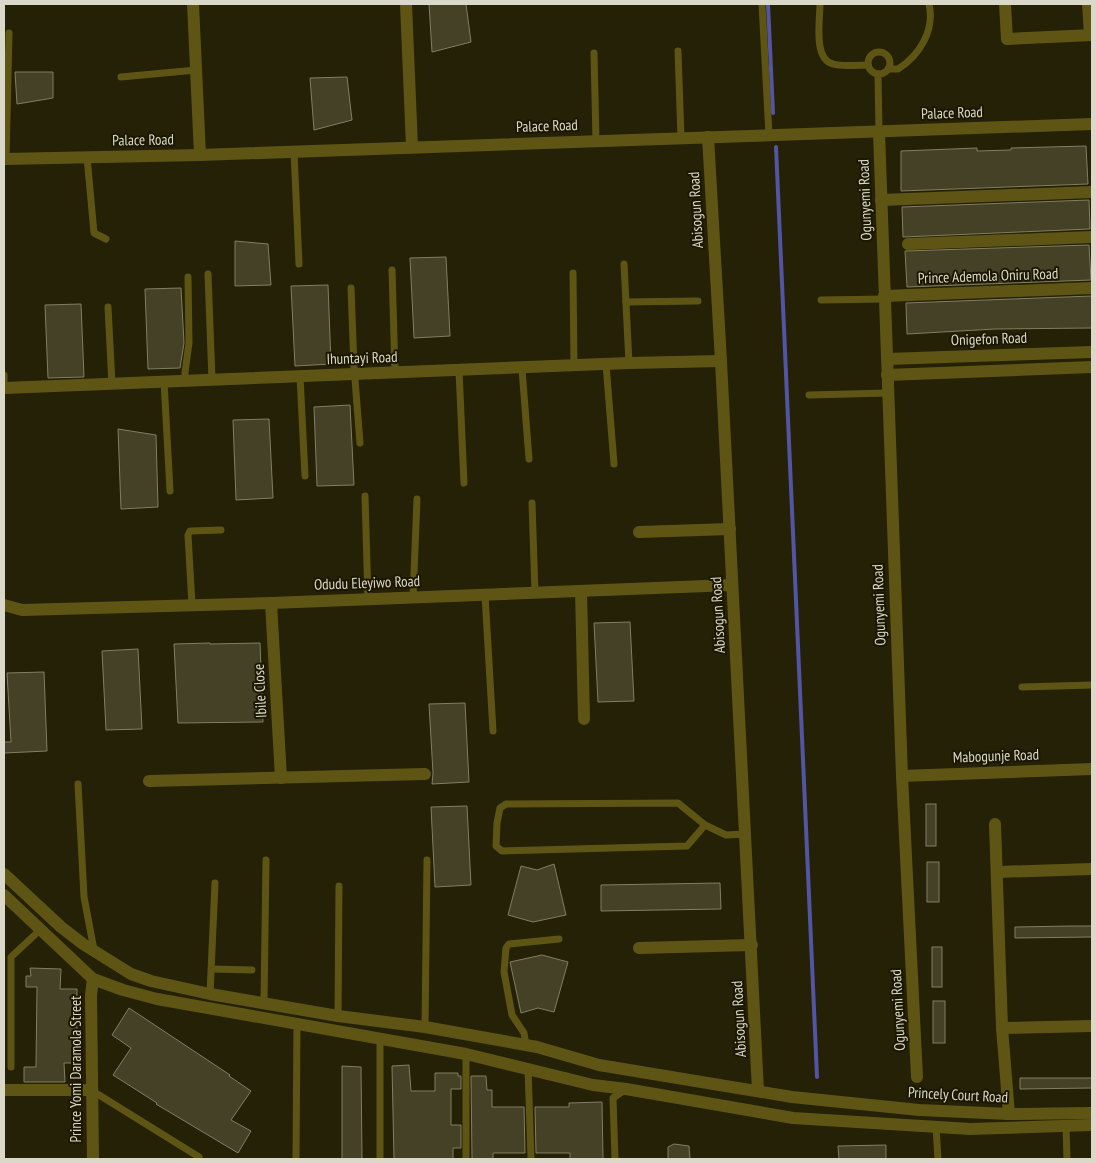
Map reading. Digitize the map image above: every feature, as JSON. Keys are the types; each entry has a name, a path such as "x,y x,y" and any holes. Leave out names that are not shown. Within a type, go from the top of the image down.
{"street":[{"path":"194,4 200,155"},
{"path":"406,4 412,148"},
{"path":"1005,4 1006,39 1091,35 1088,4"},
{"name":"Palace Road","path":"5,159 294,152 1092,124"},
{"name":"Ogunyemi Road","path":"879,132 902,776 917,1077"},
{"name":"Abisogun Road","path":"708,137 722,361 758,1091"},
{"path":"881,200 1092,192"},
{"path":"908,244 1092,237"},
{"name":"Prince Ademola Oniru Road","path":"884,298 1092,288"},
{"name":"Onigefon Road","path":"887,359 1092,352"},
{"name":"Ihuntayi Road","path":"4,388 722,361"},
{"path":"887,375 1092,367"},
{"path":"639,532 730,529"},
{"name":"Odudu Eleyiwo Road","path":"4,605 22,610 413,598 732,585"},
{"path":"582,591 584,719"},
{"name":"Ibile Close","path":"271,603 281,778"},
{"name":"Mabogunje Road","path":"902,776 1092,769"},
{"path":"149,781 425,774"},
{"path":"995,824 1002,1028 1009,1114"},
{"path":"998,872 1092,869"},
{"name":"Princely Court Road","path":"4,874 61,927 95,952 131,974 150,981 210,994 338,1016 425,1027 526,1045 599,1065 758,1091 919,1110 1009,1114 1092,1113"},
{"path":"4,895 93,979 157,999 466,1054 594,1085 794,1118 970,1129 1092,1125"},
{"path":"639,948 752,945"},
{"name":"Prince Yomi Daramola Street","path":"93,979 90,995 93,1159"},
{"path":"1002,1028 1092,1026"},
{"path":"594,1085 599,1065"},
{"path":"4,1090 91,1090"}],"lane":[{"path":"762,4 768,135"},
{"path":"820,4 820,49 823,58 832,64 868,65"},
{"path":"888,69 898,69 920,50 932,14 929,4"},
{"path":"5,159 9,33"},
{"path":"678,51 681,138"},
{"path":"875,53 883,53 889,62 888,69 884,73 878,74 871,71 868,61 875,53"},
{"path":"594,54 596,141"},
{"path":"121,77 196,70"},
{"path":"878,74 879,132"},
{"path":"294,152 299,264"},
{"path":"87,157 94,233 106,239"},
{"path":"624,264 629,363"},
{"path":"392,270 395,373"},
{"path":"573,273 574,366"},
{"path":"208,274 212,380"},
{"path":"185,381 189,343 188,277"},
{"path":"351,288 360,443"},
{"path":"821,300 884,298"},
{"path":"626,302 698,301"},
{"path":"108,307 112,384"},
{"path":"606,364 614,464"},
{"path":"522,369 529,459"},
{"path":"459,370 464,483"},
{"path":"4,375 4,388"},
{"path":"300,376 305,476"},
{"path":"164,382 170,491"},
{"path":"809,395 888,393"},
{"path":"365,496 368,599"},
{"path":"413,598 417,499"},
{"path":"532,503 535,593"},
{"path":"192,605 188,536 190,531 221,530"},
{"path":"485,595 493,731"},
{"path":"1022,687 1092,685"},
{"path":"78,784 84,897 95,952"},
{"path":"705,825 687,846 502,852 496,846 500,808 506,804 678,803 705,825 726,835 746,834"},
{"path":"264,1002 266,860"},
{"path":"425,1027 427,860"},
{"path":"210,994 215,883"},
{"path":"338,1016 340,886"},
{"path":"11,1067 10,957 40,930"},
{"path":"526,1045 524,1033 512,1015 504,972 506,948 509,944 560,939"},
{"path":"212,969 252,970"},
{"path":"296,1158 297,1023"},
{"path":"380,1038 380,1159"},
{"path":"466,1054 466,1159"},
{"path":"528,1068 531,1159"},
{"path":"615,1159 613,1098 626,1089"},
{"path":"91,1090 199,1157"},
{"path":"936,1126 938,1159"},
{"path":"1066,1126 1067,1159"}],"building":[{"path":"429,4 466,4 471,42 432,52"},
{"path":"15,72 53,72 53,98 17,104"},
{"path":"347,77 352,120 314,130 310,78"},
{"path":"1086,146 1088,184 901,191 901,151 977,148 977,151"},
{"path":"1089,200 1090,229 903,237 902,207"},
{"path":"235,241 268,244 271,285 235,286"},
{"path":"1089,245 1091,280 907,287 905,251"},
{"path":"446,257 450,336 414,338 410,258"},
{"path":"328,285 331,364 295,366 291,286"},
{"path":"181,288 184,343 180,368 148,369 145,289"},
{"path":"1092,296 1092,328 995,329 907,334 906,303"},
{"path":"81,304 84,377 48,378 45,305"},
{"path":"350,405 354,485 317,486 314,407"},
{"path":"269,419 273,498 236,500 233,420"},
{"path":"118,429 156,435 158,507 121,509"},
{"path":"630,622 634,701 598,702 594,623"},
{"path":"260,643 263,722 178,723 174,644"},
{"path":"138,649 142,729 106,730 102,651"},
{"path":"44,672 47,751 4,753 4,742 11,742 7,673"},
{"path":"465,703 469,782 432,784 429,704"},
{"path":"926,804 936,804 936,846 926,846"},
{"path":"467,806 471,885 435,887 431,807"},
{"path":"927,862 939,862 939,902 927,902"},
{"path":"554,864 566,915 533,922 508,915 521,866 537,870"},
{"path":"720,883 721,909 601,911 601,885"},
{"path":"1092,926 1092,937 1015,938 1015,927"},
{"path":"932,947 942,947 942,987 932,987"},
{"path":"542,955 568,962 554,1012 538,1008 521,1013 510,962"},
{"path":"30,968 61,969 60,989 77,989 77,1063 64,1063 65,1082 24,1082 24,1067 36,1067 37,987 26,987 26,976 31,976"},
{"path":"933,1001 945,1001 945,1043 933,1043"},
{"path":"129,1008 251,1091 231,1120 251,1131 238,1153 156,1104 113,1075 131,1048 112,1035"},
{"path":"409,1065 411,1091 435,1091 435,1073 458,1073 458,1076 461,1076 461,1089 451,1089 451,1125 461,1125 461,1148 453,1148 453,1159 394,1159 392,1066"},
{"path":"342,1066 361,1067 362,1159 342,1159"},
{"path":"471,1076 486,1076 487,1090 492,1090 492,1107 524,1107 525,1153 493,1153 493,1159 472,1159"},
{"path":"1020,1078 1092,1078 1092,1088 1020,1089"},
{"path":"602,1102 603,1159 570,1159 570,1153 536,1153 535,1107 569,1107 569,1103"},
{"path":"674,1144 689,1146 690,1159 668,1159 668,1147"},
{"path":"886,1145 886,1159 839,1159 838,1146"}],"waterway":[{"path":"768,4 773,113"},
{"path":"776,147 817,1077"}]}
